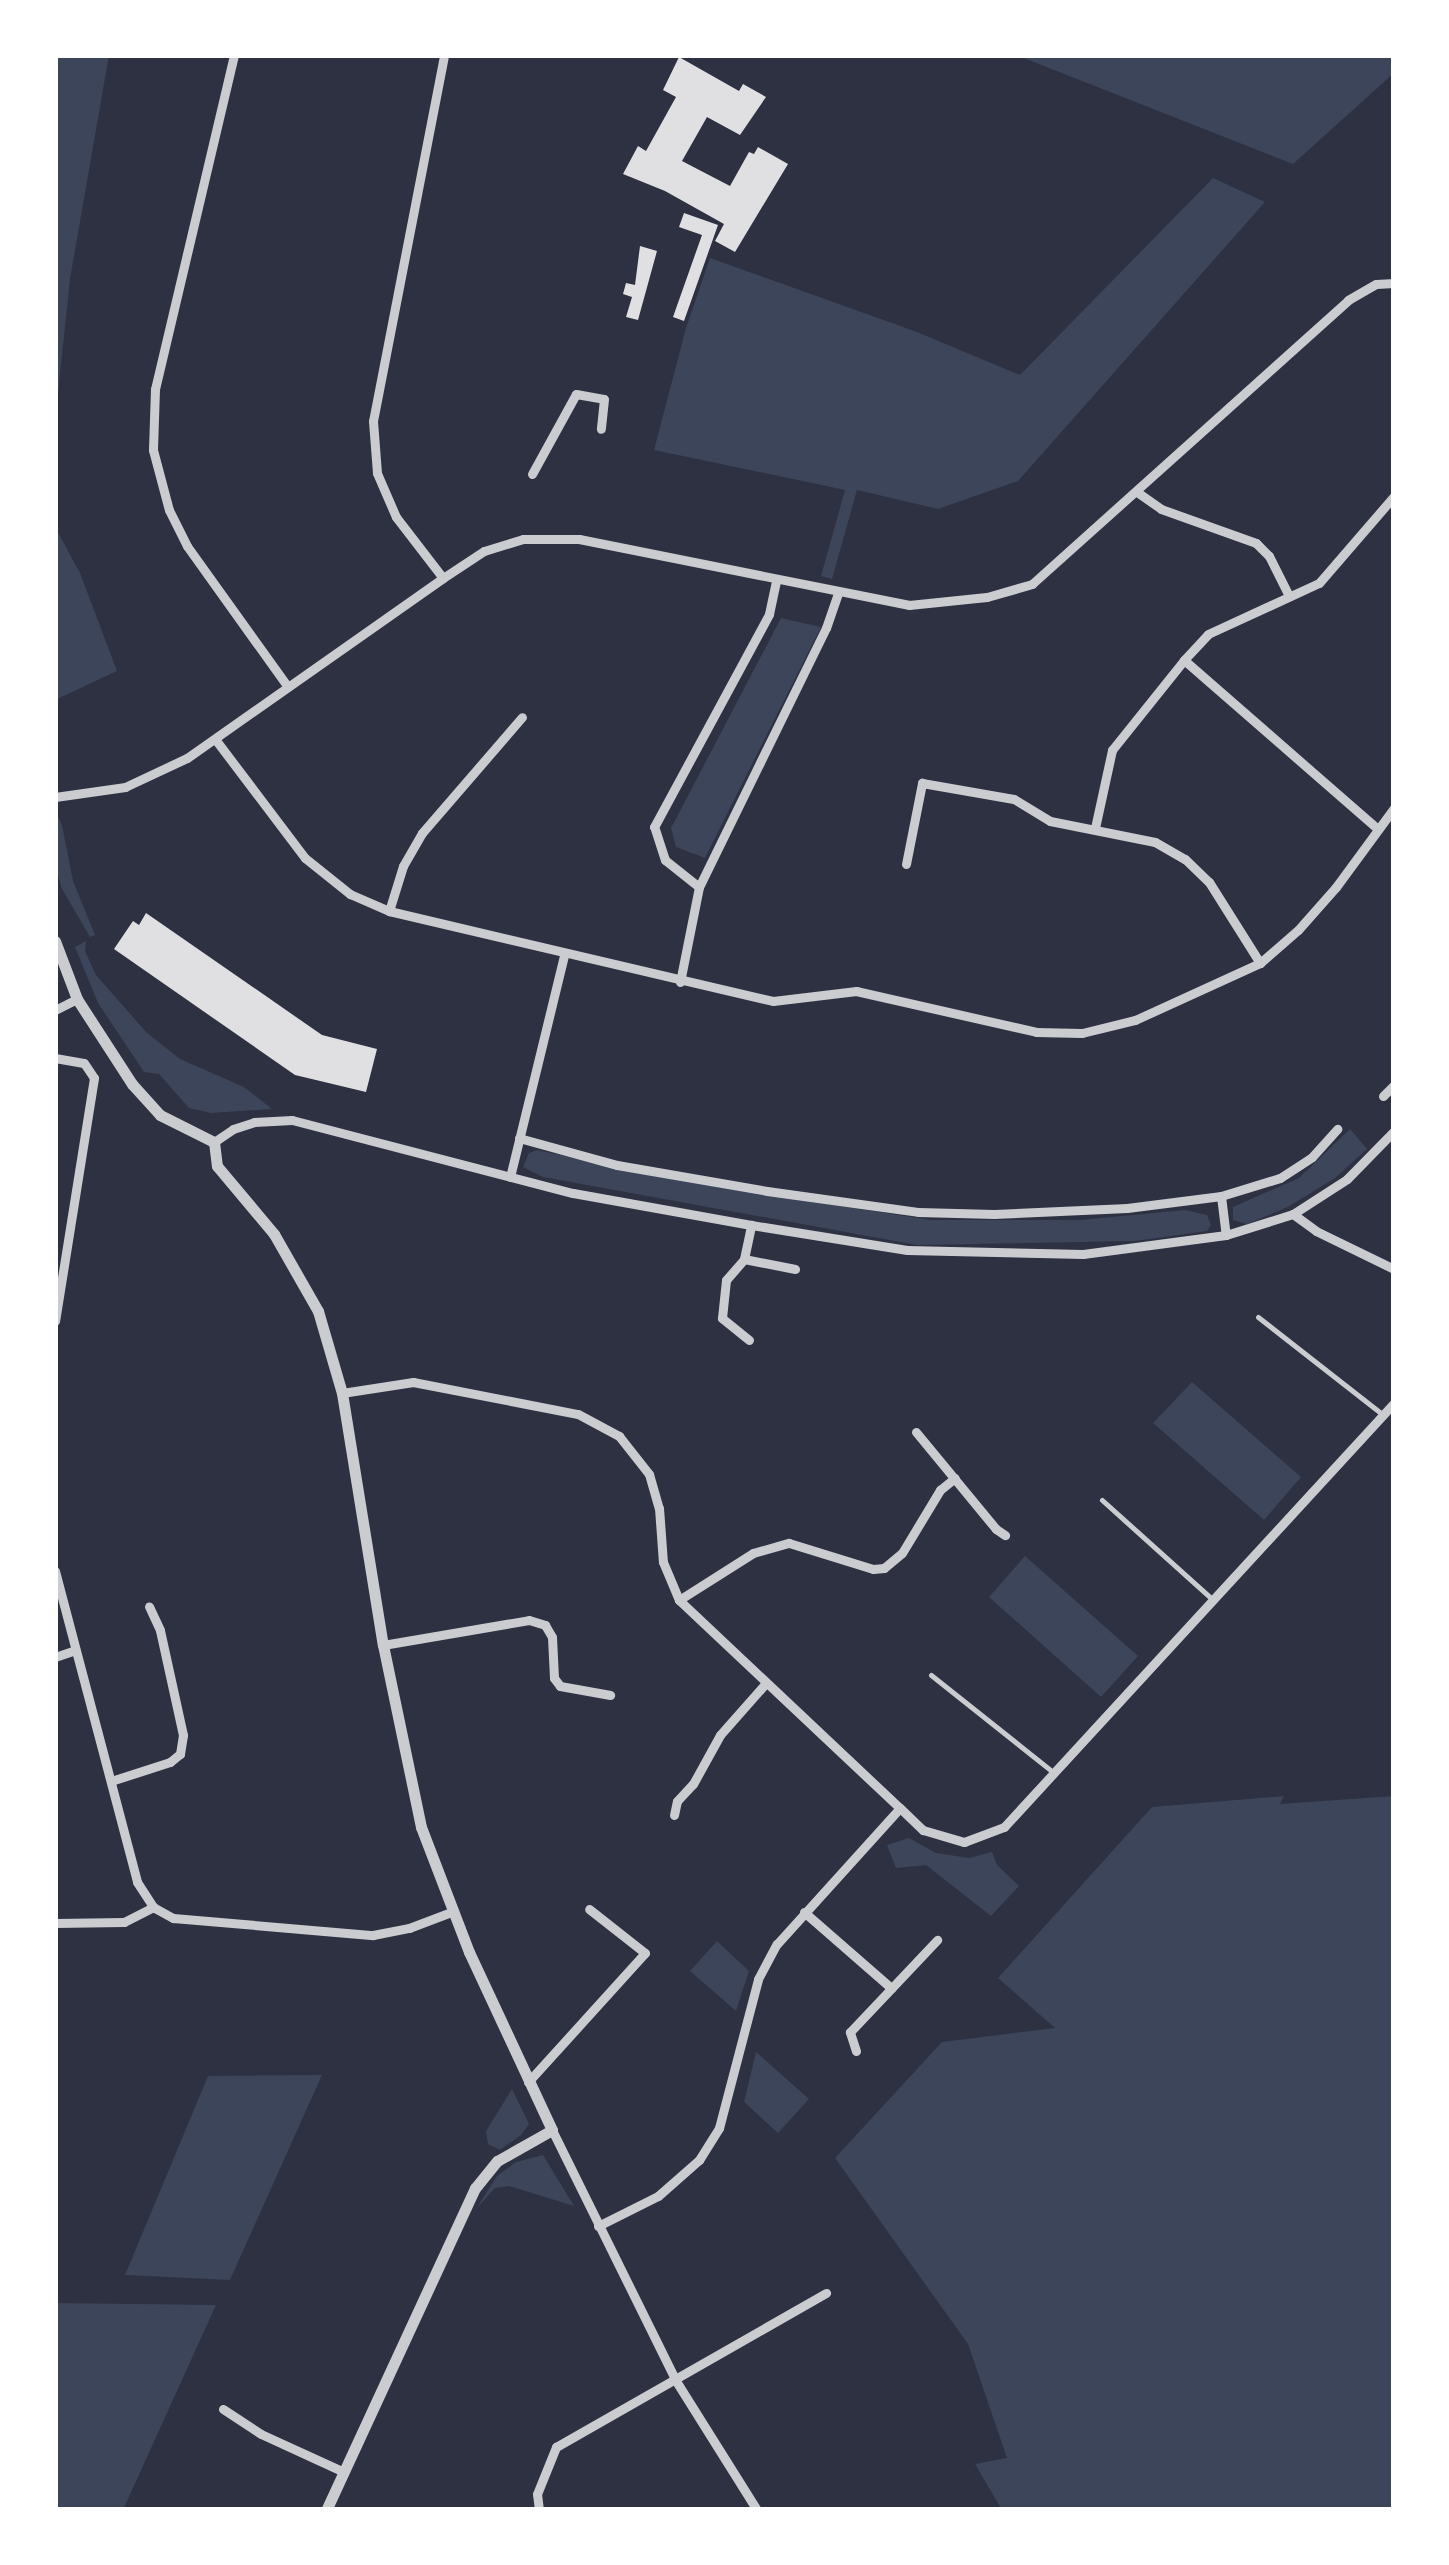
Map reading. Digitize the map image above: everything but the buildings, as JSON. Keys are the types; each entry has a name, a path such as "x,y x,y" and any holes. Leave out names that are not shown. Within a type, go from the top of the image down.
{"street":[{"path":"234,55 154,389 153,450 169,510 187,546 288,687"},
{"path":"443,578 396,517 377,473 373,421 444,55"},
{"path":"55,797 126,787 187,758 484,551 523,539 551,536 909,606 987,598 1032,584 1348,300 1376,284 1394,284"},
{"path":"532,474 576,394 604,398 601,429"},
{"path":"1137,492 1161,510 1256,543 1269,556 1289,596"},
{"path":"1095,828 1112,750 1184,660 1208,634 1319,583 1394,496"},
{"path":"699,887 666,860 654,828 769,614 776,581"},
{"path":"680,982 699,887 826,628 838,594"},
{"path":"1184,660 1378,829"},
{"path":"389,911 404,866 422,833 522,717"},
{"path":"215,739 305,858 350,894 389,911 774,1002 856,991 1036,1032 1082,1033 1136,1020 1260,963 1298,930 1394,808"},
{"path":"906,864 924,771"},
{"path":"922,784 1014,800 1050,821 1155,842 1185,860 1209,882 1260,963"},
{"path":"55,941 77,999 132,1084 160,1115 214,1142"},
{"path":"510,1176 564,955"},
{"path":"55,1010 77,999"},
{"path":"55,1058 84,1063 94,1078 55,1320"},
{"path":"1383,1096 1394,1085"},
{"path":"214,1142 232,1129 254,1122 292,1120 573,1193 751,1226 907,1250 1082,1254 1226,1235 1293,1214 1347,1178 1394,1130"},
{"path":"520,1138 636,1168 918,1212 994,1214 1127,1208 1221,1196 1280,1178 1312,1157 1337,1129"},
{"path":"214,1142 217,1166 252,1204 300,1272 332,1350 409,1783 454,1911 528,2082 598,2226 676,2380 756,2510"},
{"path":"1221,1196 1226,1235"},
{"path":"1293,1214 1316,1231 1394,1270"},
{"path":"749,1340 722,1318 726,1280 744,1259 751,1226"},
{"path":"744,1259 795,1270"},
{"path":"342,1394 413,1382 578,1414 619,1436 649,1474 659,1508 663,1562 680,1600 923,1830 964,1842 1004,1827 1394,1403"},
{"path":"916,1432 1005,1535"},
{"path":"680,1600 753,1553 789,1544 873,1569 884,1568 902,1554 940,1490 955,1478"},
{"path":"55,1572 138,1882 153,1907 173,1918 373,1935 409,1928 454,1911"},
{"path":"110,1781 170,1762 180,1754 183,1735 160,1630 150,1606"},
{"path":"383,1644 529,1620 545,1624 552,1637 554,1678 560,1686 610,1694"},
{"path":"55,1658 75,1650"},
{"path":"674,1814 677,1801 693,1784 720,1735 766,1683"},
{"path":"598,2226 681,2181 700,2160 719,2128 758,1979 778,1944 804,1912 900,1808"},
{"path":"55,1923 124,1922 153,1907"},
{"path":"528,2082 646,1953 589,1909"},
{"path":"804,1912 891,1988"},
{"path":"856,2051 850,2032 937,1940"},
{"path":"326,2510 475,2188 497,2161 552,2130"},
{"path":"539,2510 536,2494 556,2446 826,2294"},
{"path":"223,2409 261,2434 344,2472"}],"lane":[{"path":"1258,1317 1384,1416"},
{"path":"1102,1500 1213,1600"},
{"path":"932,1676 1053,1772"}],"shaded area":[{"path":"55,55 109,55 70,279 55,422"},
{"path":"1016,55 1394,55 1394,73 1293,164"},
{"path":"1213,178 1265,202 1018,481 938,509 857,490 832,579 821,576 845,490 654,450 686,328 710,258 917,332 1020,375"},
{"path":"55,527 80,573 117,671 55,700"},
{"path":"781,618 821,627 705,858 676,847 671,828"},
{"path":"55,810 62,825 73,881 95,935 90,937 62,889 55,865"},
{"path":"86,941 85,951 96,975 146,1032 180,1059 244,1087 272,1109 211,1113 189,1108 159,1074 144,1072 98,1003 75,947"},
{"path":"1350,1129 1367,1149 1335,1178 1288,1207 1247,1224 1233,1220 1233,1207 1299,1178"},
{"path":"537,1150 717,1187 931,1220 1080,1220 1185,1210 1207,1215 1211,1225 1207,1231 1135,1241 917,1245 543,1177 523,1167 529,1153"},
{"path":"1192,1382 1301,1477 1264,1520 1153,1423"},
{"path":"1025,1556 1138,1656 1101,1697 989,1597"},
{"path":"1284,1796 1280,1804 1394,1796 1394,2510 1002,2510 975,2464 1007,2458 968,2344 835,2158 942,2042 1055,2028 998,1978 1152,1807"},
{"path":"909,1838 936,1853 969,1858 992,1852 997,1865 1019,1886 991,1916 926,1865 896,1868 887,1845"},
{"path":"717,1941 749,1971 736,2011 690,1971"},
{"path":"756,2052 809,2099 778,2133 744,2102"},
{"path":"322,2075 230,2280 125,2275 208,2076"},
{"path":"512,2089 529,2124 500,2150 488,2144 486,2131"},
{"path":"543,2155 574,2206 509,2186 495,2188 476,2209 497,2176 516,2162"},
{"path":"55,2303 216,2305 123,2510 55,2510"}]}
